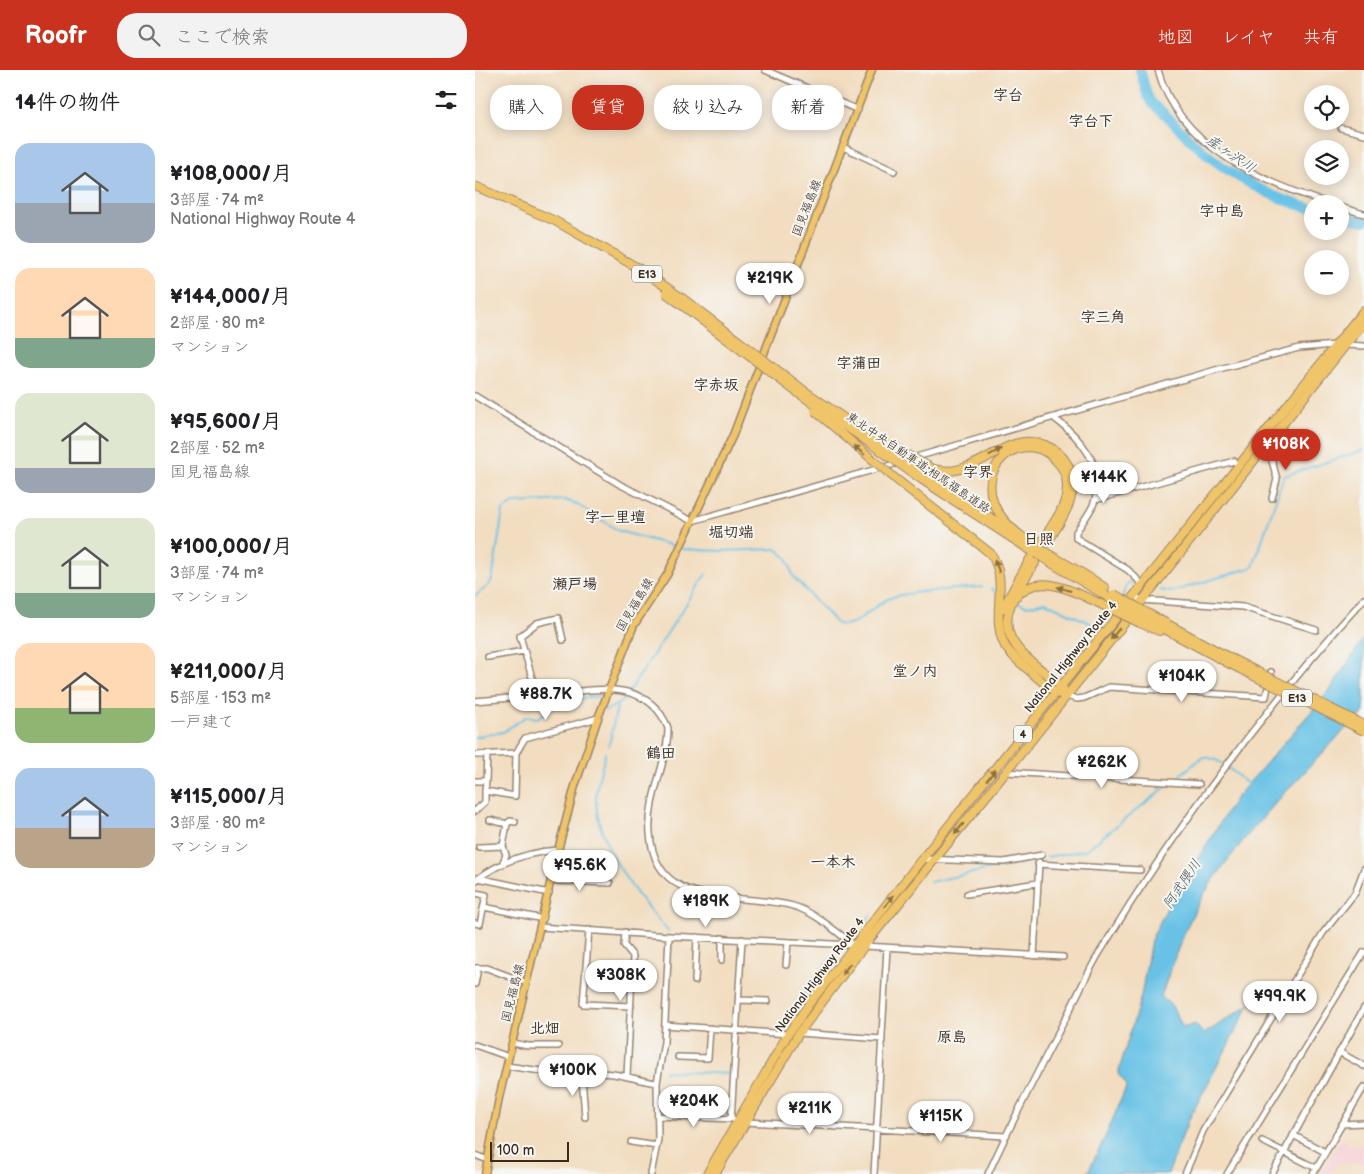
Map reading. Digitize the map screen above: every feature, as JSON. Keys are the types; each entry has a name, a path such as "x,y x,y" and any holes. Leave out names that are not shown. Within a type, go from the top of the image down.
{"highway":[{"name":"東北中央自動車道;相馬福島道路","path":"475,186 555,221 639,269 682,298 923,477 1105,588 1112,596"},
{"name":"東北中央自動車道;相馬福島道路","path":"475,191 558,228 643,277 794,390 1030,550 1112,596 1144,618 1218,658 1231,662 1364,725"},
{"name":"National Highway Route 4","path":"715,1174 738,1120 799,1033 864,946 1066,696 1138,598 1143,586 1364,310"},
{"name":"National Highway Route 4","path":"707,1174 788,1034 854,945 1059,690 1267,443 1364,322"},
{"path":"803,389 894,448 933,468 948,471 961,469 1019,442 1039,443 1053,449 1068,465 1073,488 1069,505 1045,541 1065,502 1067,488 1066,477 1062,467 1047,452 1035,448 1015,450 1007,454 993,470 990,492 997,511 1020,534 1105,588"},
{"path":"794,390 874,463 990,552 997,564 1000,577 1000,632 1008,650 1019,662 1059,690"},
{"path":"1000,614 1007,597 1033,561 1010,605 1007,616 1007,629 1015,646 1066,696"},
{"path":"1010,605 1021,593 1043,584 1073,591 1109,608 1144,618"},
{"name":"東北中央自動車道;相馬福島道路","path":"1144,618 1364,731"}],"main road":[{"name":"国見福島線","path":"485,1174 512,1043 558,850 575,786 598,718 634,625 667,575 733,434 872,70"}],"street":[{"path":"1157,70 1163,88 1174,107 1217,152 1265,180 1306,195"},
{"path":"768,71 858,110"},
{"path":"1349,130 1364,134"},
{"path":"843,147 894,171"},
{"path":"1349,210 1364,214"},
{"path":"475,396 619,484 692,521 1299,348 1337,345 1364,346"},
{"path":"1054,418 1072,431 1089,453 1096,477 1095,500 1076,532 1076,538 1128,570 1143,586"},
{"path":"1267,443 1277,479 1271,498"},
{"path":"1095,500 1234,461 1240,466"},
{"path":"1138,598 1243,607 1316,630"},
{"path":"988,1174 1099,954 1145,881 1222,772 1298,676 1364,599"},
{"path":"537,695 520,636 537,624 558,618 563,640"},
{"path":"488,657 524,651"},
{"path":"1066,696 1077,699 1084,698 1109,687 1266,697 1271,672"},
{"path":"475,701 609,688 636,694 647,700 660,712 668,728 649,816 653,853 665,875 679,885 700,893 793,906 806,912 854,945"},
{"path":"485,791 515,796 516,753 528,736 598,718"},
{"path":"475,755 516,753"},
{"path":"475,810 485,802 487,754"},
{"path":"1006,772 1199,784"},
{"path":"475,782 486,781"},
{"path":"490,820 507,824"},
{"path":"503,862 506,855 503,846 507,824 510,820 515,822"},
{"path":"479,847 503,846"},
{"path":"477,880 503,862 543,851 558,850"},
{"path":"922,859 1004,862 1041,856 1038,864 1033,956"},
{"path":"1038,864 1140,870"},
{"path":"1185,1174 1203,1131 1319,939 1355,892 1364,869"},
{"path":"477,880 549,893"},
{"path":"552,881 609,883"},
{"path":"967,894 1037,883"},
{"path":"475,893 486,895 480,924 475,923"},
{"path":"484,907 543,918"},
{"path":"540,927 669,936 1063,957"},
{"path":"589,930 583,1004 631,1006"},
{"path":"625,932 624,945 633,956 627,1076"},
{"path":"651,1174 657,1146 657,1083 665,1025 669,936"},
{"path":"695,981 697,937"},
{"path":"722,938 722,960"},
{"path":"738,1120 737,1029 742,939"},
{"path":"787,965 788,942"},
{"path":"874,1174 887,948"},
{"path":"1227,1174 1364,952"},
{"path":"475,984 477,968 487,968 527,983"},
{"path":"740,1000 768,1001"},
{"path":"1272,1174 1364,1008"},
{"path":"665,1025 788,1034"},
{"path":"678,1057 709,1058 710,1028"},
{"path":"799,1033 882,1039"},
{"path":"512,1043 529,1046 558,1046"},
{"path":"475,1045 509,1057"},
{"path":"1339,1052 1364,1066"},
{"path":"507,1066 582,1077 590,1074 627,1076 657,1083"},
{"path":"582,1077 585,1117"},
{"path":"1262,1141 1315,1171 1364,1087"},
{"path":"658,1116 1006,1136"},
{"path":"1341,1124 1364,1123"},
{"path":"1293,1135 1325,1152"},
{"path":"631,1142 657,1146"},
{"path":"475,1154 487,1160"}],"shaded area":[{"path":"1342,1138 1356,1148 1364,1143 1364,1166 1361,1163 1337,1164 1331,1174 1320,1174"}],"water":[{"name":"阿武隈川","path":"1364,638 1364,713 1354,720 1278,800 1242,842 1201,898 1176,954 1161,997 1172,1006 1183,1028 1195,1024 1204,1034 1250,1004 1188,1121 1168,1174 1087,1174 1127,1085 1118,1074 1141,996 1151,940 1168,906 1235,799 1330,690"}],"waterway":[{"name":"産ヶ沢川","path":"1140,70 1150,101 1198,147 1251,185 1304,206"},
{"name":"産ヶ沢川","path":"1349,218 1364,221"},
{"path":"1160,590 1171,592 1253,567 1284,476 1364,450"},
{"path":"475,596 489,585 492,580 503,511 513,503 565,500 578,505 619,531 677,547"},
{"path":"682,549 721,551 776,549 787,558 793,576 836,623 843,625 862,618 886,600 894,597 918,592 982,587"},
{"path":"605,711 623,701 706,574"},
{"path":"1122,597 1126,586 1129,583 1135,584"},
{"path":"991,589 995,591"},
{"path":"1019,603 1027,606 1045,602 1094,625 1101,622 1110,612"},
{"path":"475,737 503,732 527,716 538,718 561,701 599,696 601,699 596,711"},
{"path":"609,746 617,706"},
{"path":"605,753 596,798 603,834 611,852 632,887 668,931"},
{"path":"1180,775 1203,757 1216,760 1249,785"},
{"path":"1047,857 1086,850 1168,785"},
{"path":"930,882 1037,859"},
{"path":"849,938 871,915"},
{"path":"781,1031 783,1031 811,983 840,947"},
{"path":"665,1071 733,1074"}],"district":[{"name":"字台","path":"1008,95"},
{"name":"字台下","path":"1091,121"},
{"name":"字中島","path":"1222,211"},
{"name":"字三角","path":"1103,317"},
{"name":"字蒲田","path":"859,363"},
{"name":"字赤坂","path":"716,385"},
{"name":"字界","path":"978,472"},
{"name":"字一里壇","path":"615,517"},
{"name":"堀切端","path":"731,532"},
{"name":"日照","path":"1039,539"},
{"name":"瀬戸場","path":"575,584"},
{"name":"堂ノ内","path":"915,671"},
{"name":"鶴田","path":"661,753"},
{"name":"一本木","path":"833,862"},
{"name":"北畑","path":"545,1028"},
{"name":"原島","path":"952,1037"}]}
